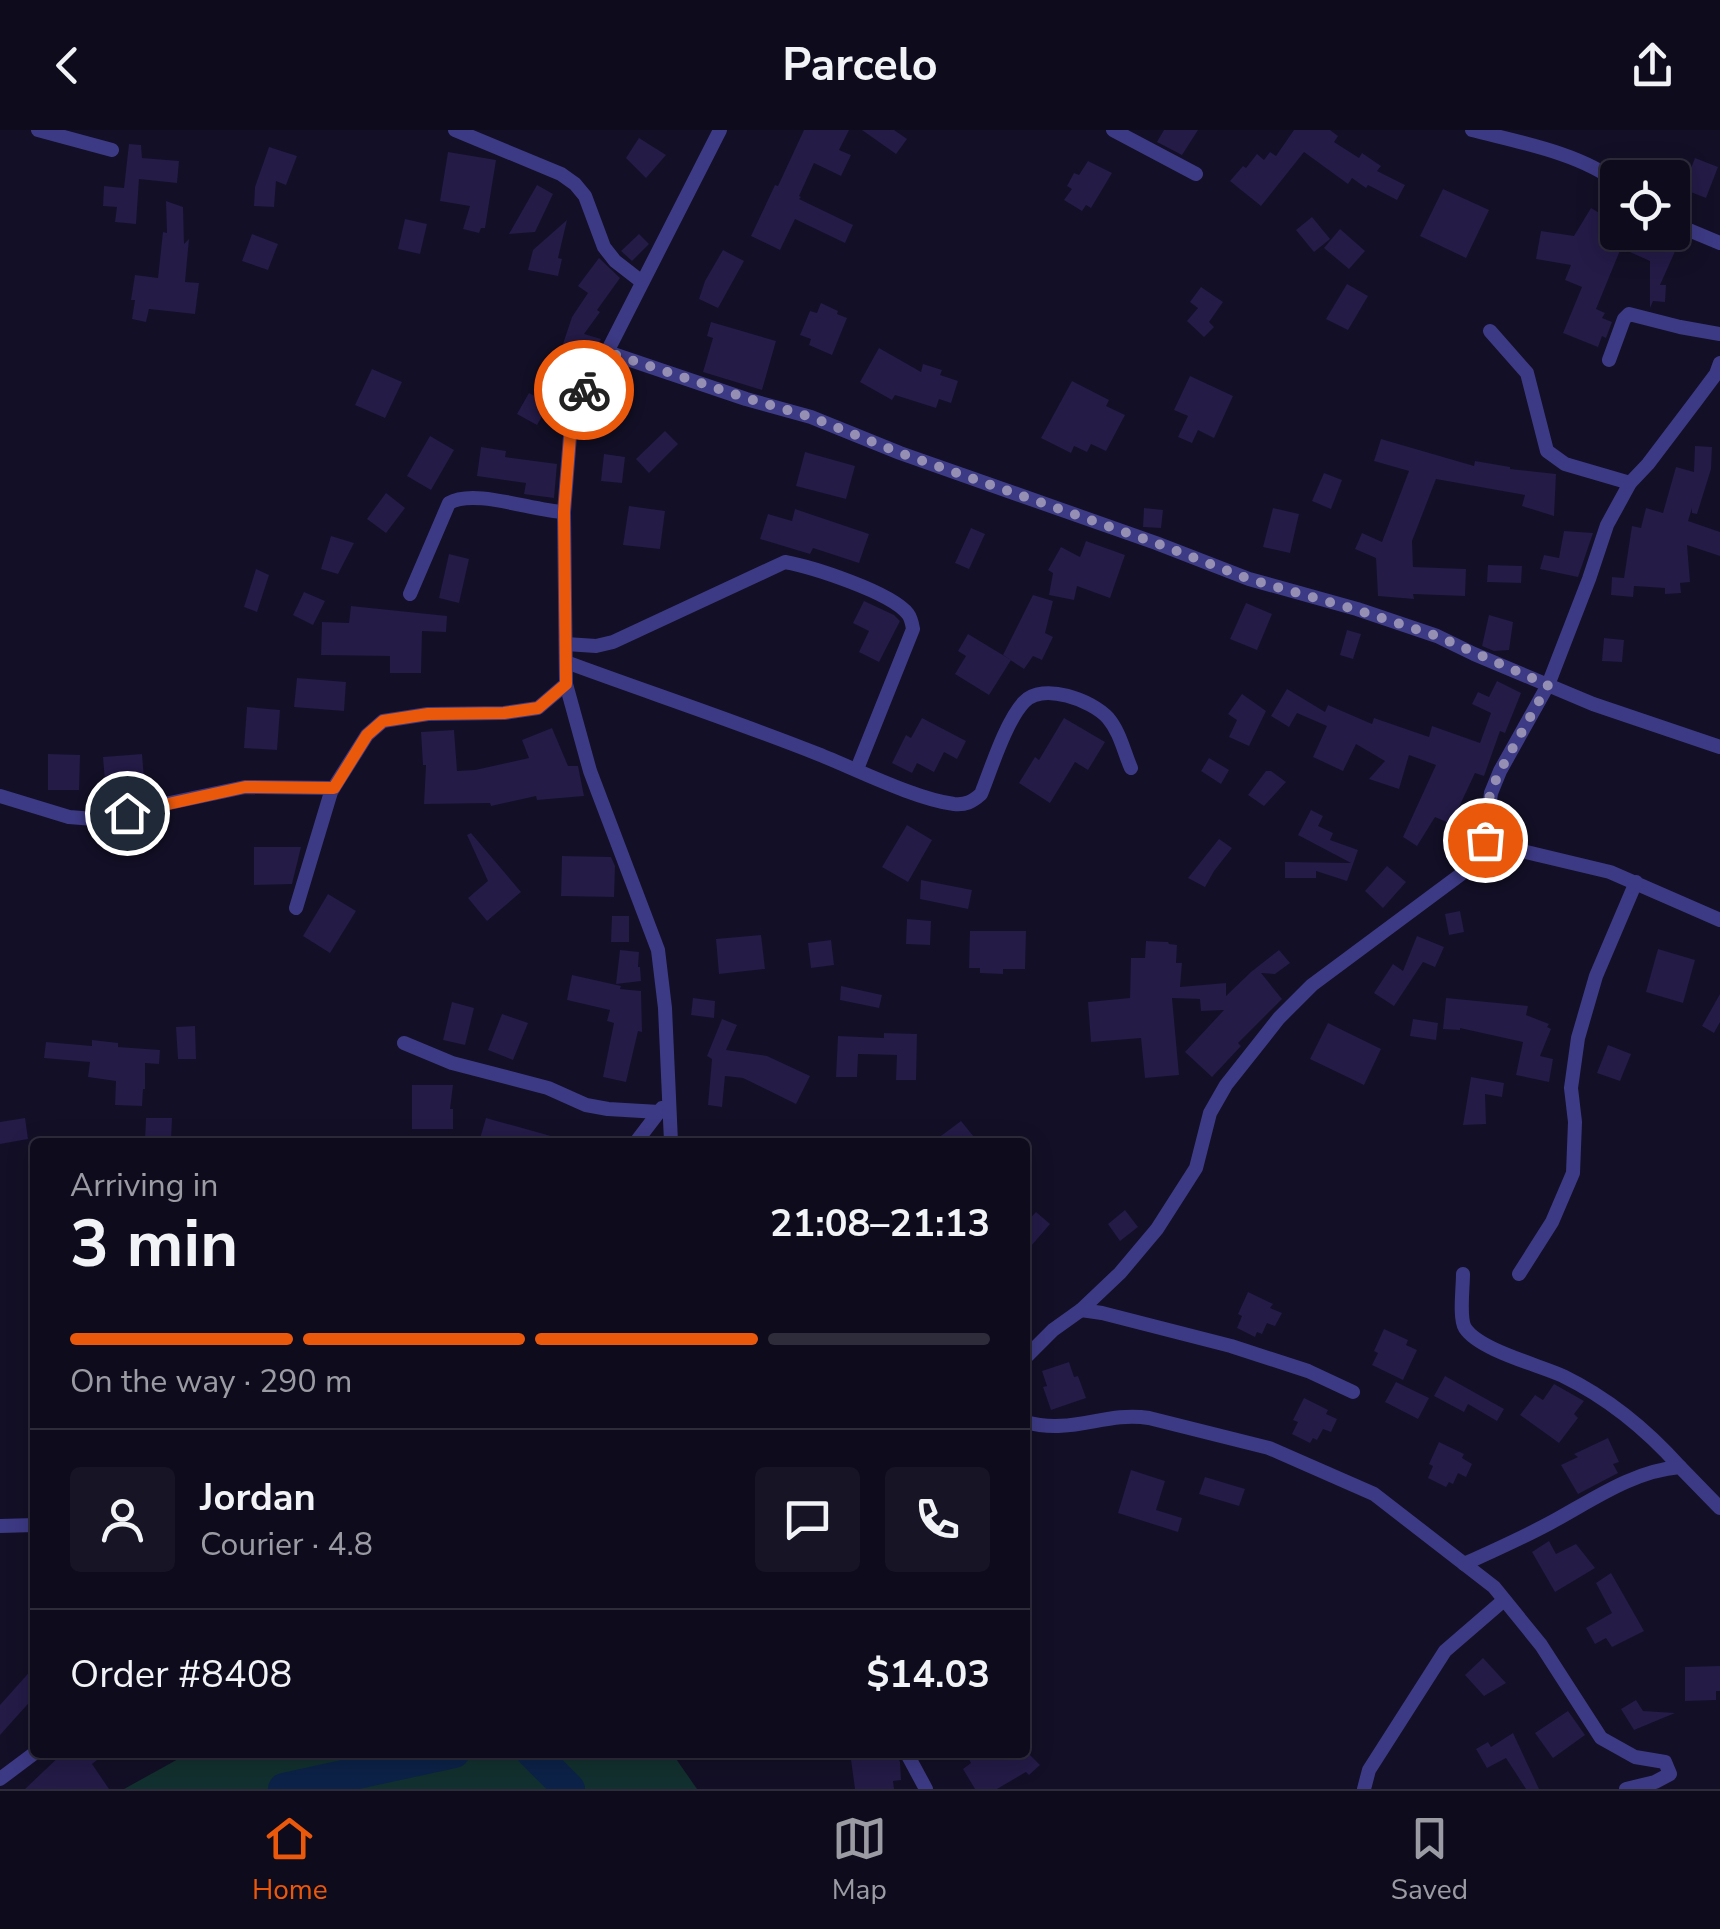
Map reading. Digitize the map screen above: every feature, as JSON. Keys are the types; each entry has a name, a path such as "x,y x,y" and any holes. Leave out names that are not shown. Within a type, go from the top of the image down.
{"street":[{"path":"38,130 112,150"},
{"path":"455,130 562,174 575,184 585,196 604,247 615,262 642,282"},
{"path":"671,1138 664,990 658,950 590,771 566,684 564,512 570,436 584,391 720,130"},
{"path":"1114,130 1196,174"},
{"path":"1472,130 1600,171"},
{"path":"1690,230 1720,243"},
{"path":"1609,360 1629,314 1720,334"},
{"path":"1490,331 1527,373 1547,451 1564,464 1630,483"},
{"path":"607,352 811,417 1249,579 1437,636 1593,704 1720,747"},
{"path":"1030,1353 1120,1272 1158,1228 1196,1168 1210,1114 1226,1084 1279,1018 1312,985 1460,875 1476,857 1485,840 1490,793 1548,685 1608,525 1630,483 1719,372"},
{"path":"410,594 449,503 458,498 474,497 564,512"},
{"path":"566,644 596,646 613,642 785,562 845,579 896,604 907,612 913,628 857,769"},
{"path":"566,662 948,803 972,802 980,794 1017,711 1027,698 1039,693 1089,704 1104,714 1118,734 1131,768"},
{"path":"296,908 334,788 367,735 383,721 428,714 504,713 538,708 566,684"},
{"path":"0,796 69,818 94,819 245,787 334,788"},
{"path":"1485,840 1610,872 1720,920"},
{"path":"1519,1274 1552,1222 1573,1173 1572,1088 1578,1038 1596,976 1636,882"},
{"path":"404,1043 452,1064 548,1088 586,1105 659,1112"},
{"path":"639,1138 669,1100"},
{"path":"1462,1274 1462,1322 1470,1334 1562,1376 1614,1407 1658,1443 1720,1508"},
{"path":"1081,1310 1231,1346 1353,1392"},
{"path":"1030,1423 1058,1427 1085,1425 1131,1415 1176,1424 1269,1448 1374,1494 1494,1587 1541,1645 1601,1738 1634,1757 1666,1762 1670,1774 1626,1789"},
{"path":"1464,1564 1618,1485 1664,1469 1680,1468"},
{"path":"0,1526 30,1525"},
{"path":"1364,1789 1369,1770 1445,1651 1504,1600"},
{"path":"0,1780 30,1757"},
{"path":"909,1758 926,1789"}],"green space":[{"path":"180,1758 675,1758 697,1789 124,1789"}],"building":[{"path":"804,130 849,130 839,150 851,155 841,176 814,163 799,199 853,225 845,243 795,219 780,250 751,236"},
{"path":"862,130 894,130 907,139 896,154"},
{"path":"1164,130 1198,130 1182,155 1157,142"},
{"path":"1294,130 1330,130 1338,136 1334,142 1359,158 1362,153 1381,166 1377,171 1405,185 1397,200 1352,178 1348,184 1304,152 1261,206 1230,181 1257,154 1264,160 1270,152 1276,156"},
{"path":"639,138 666,155 646,178 626,158"},
{"path":"129,144 141,145 142,158 179,161 177,183 139,179 136,224 115,222 117,207 103,206 104,186 124,188"},
{"path":"269,147 297,156 286,185 276,181 274,207 254,206 255,187"},
{"path":"448,152 496,160 485,228 479,233 463,229 470,206 440,201"},
{"path":"1695,158 1718,167 1706,198 1690,192 1690,171"},
{"path":"1088,161 1112,173 1091,208 1086,205 1082,211 1064,200 1072,189 1067,186 1074,173 1079,175"},
{"path":"537,185 553,194 535,232 509,234"},
{"path":"1443,189 1489,210 1466,258 1420,236"},
{"path":"166,201 183,207 184,244 189,239 185,282 199,283 195,314 149,309 146,322 132,319 135,275 158,278 163,232 167,233"},
{"path":"1591,208 1600,213 1600,250 1620,250 1596,309 1605,313 1602,318 1612,322 1598,347 1563,333 1582,287 1565,280 1571,265 1536,259 1541,231 1574,236"},
{"path":"1312,217 1330,239 1314,252 1296,230"},
{"path":"405,219 427,224 420,254 398,249"},
{"path":"567,220 558,276 528,270 533,250"},
{"path":"1340,229 1365,251 1349,269 1324,248"},
{"path":"252,234 278,244 268,270 242,261"},
{"path":"639,234 649,244 632,261 621,251"},
{"path":"723,250 744,261 718,308 699,299"},
{"path":"1625,250 1676,250 1660,285 1666,285 1665,302 1653,301 1650,308 1650,261"},
{"path":"599,258 620,278 584,334 601,339 577,382 553,374 572,317 588,293 578,286"},
{"path":"1347,284 1368,296 1348,330 1326,319"},
{"path":"1201,287 1223,302 1209,322 1214,327 1204,337 1187,321 1198,308 1190,302"},
{"path":"821,303 847,318 832,355 809,345 811,339 800,335 810,311 817,313"},
{"path":"711,322 776,341 762,390 703,372 713,338 707,336"},
{"path":"879,348 921,372 923,364 958,381 951,403 939,399 936,408 895,395 892,400 860,382"},
{"path":"372,369 402,382 385,418 355,405"},
{"path":"1190,376 1233,396 1214,438 1198,430 1192,443 1178,437 1188,416 1174,410"},
{"path":"1072,381 1109,400 1106,406 1125,415 1106,451 1091,444 1087,452 1074,446 1071,453 1041,438"},
{"path":"529,393 549,404 537,425 517,414"},
{"path":"665,431 678,444 649,473 636,459"},
{"path":"430,436 454,450 431,490 407,476"},
{"path":"1381,439 1474,466 1475,461 1556,474 1554,516 1522,506 1525,495 1436,479 1412,541 1413,567 1466,569 1465,596 1378,596 1376,558 1355,549 1362,533 1382,542 1409,471 1374,461"},
{"path":"1695,446 1712,447 1711,469 1697,514 1692,513 1692,508 1688,521 1720,532 1720,556 1687,545 1690,582 1680,583 1681,593 1665,594 1665,588 1634,586 1633,597 1611,595 1612,577 1624,578 1632,526 1641,528 1646,508 1663,513 1676,467 1694,472"},
{"path":"481,447 506,451 505,457 557,464 554,498 524,494 526,483 477,476"},
{"path":"805,452 855,466 846,499 796,486"},
{"path":"604,454 625,457 622,483 601,481"},
{"path":"1324,473 1342,480 1331,509 1312,501"},
{"path":"386,493 405,508 386,533 367,519"},
{"path":"629,506 665,511 660,549 623,545"},
{"path":"1144,508 1163,510 1161,528 1143,527"},
{"path":"1273,508 1299,514 1290,553 1263,547"},
{"path":"795,509 869,534 859,563 813,548 810,554 760,539 768,514 792,521"},
{"path":"971,528 985,534 969,569 955,563"},
{"path":"1564,531 1593,533 1578,577 1540,569 1544,555 1559,558"},
{"path":"331,536 354,543 338,574 321,569"},
{"path":"1086,541 1125,555 1110,598 1077,586 1074,600 1049,595 1053,573 1048,570 1061,547 1080,557"},
{"path":"449,554 469,559 459,603 439,598"},
{"path":"1488,565 1522,566 1521,583 1487,582"},
{"path":"256,569 269,575 257,612 244,607"},
{"path":"304,592 325,601 313,625 293,615"},
{"path":"1033,595 1053,601 1045,633 1053,637 1042,660 1033,656 1024,669 1003,655"},
{"path":"864,601 900,621 879,662 859,652 869,631 853,623"},
{"path":"1246,603 1272,614 1257,650 1230,639"},
{"path":"351,606 447,616 446,632 422,631 421,673 390,673 390,656 321,655 322,622 349,623"},
{"path":"1489,615 1513,622 1509,650 1494,651 1482,646"},
{"path":"1347,630 1361,634 1353,659 1340,655"},
{"path":"968,634 1011,660 989,695 955,674 966,656 958,651"},
{"path":"1604,638 1624,640 1622,662 1602,661"},
{"path":"297,678 346,682 344,711 294,707"},
{"path":"1497,681 1521,693 1505,733 1500,731 1484,776 1475,773 1451,824 1435,817 1417,846 1403,837 1436,765 1409,755 1399,789 1369,779 1385,761 1356,744 1343,771 1313,757 1327,726 1297,713 1289,727 1271,716 1287,689 1325,712 1328,705 1372,724 1374,718 1429,737 1432,726 1480,743 1491,713 1472,704 1478,692 1489,697"},
{"path":"1242,694 1266,711 1249,746 1229,737 1237,720 1228,714"},
{"path":"247,707 280,710 277,750 244,748"},
{"path":"922,718 966,741 957,759 944,752 934,772 917,763 912,773 892,763 906,735 911,738"},
{"path":"1064,718 1105,742 1088,770 1075,762 1050,803 1019,783 1035,757 1039,760"},
{"path":"552,728 568,766 578,766 584,796 537,800 536,796 491,806 424,804 426,765 421,732 454,730 457,771 529,758 522,740"},
{"path":"48,754 80,755 79,790 48,790"},
{"path":"142,754 145,791 106,793 103,757"},
{"path":"1209,758 1229,770 1221,784 1201,771"},
{"path":"1266,771 1286,782 1264,806 1248,795"},
{"path":"1311,810 1323,816 1318,826 1333,833 1330,840 1358,850 1347,881 1316,871 1316,878 1285,878 1285,862 1351,863 1298,835"},
{"path":"907,825 932,840 908,882 882,867"},
{"path":"471,833 521,892 487,921 468,898 488,881 467,835"},
{"path":"1219,839 1232,848 1205,887 1188,878"},
{"path":"254,847 301,847 292,884 254,885"},
{"path":"562,856 611,857 615,866 614,897 561,896"},
{"path":"1387,866 1406,882 1383,908 1365,891"},
{"path":"921,880 972,890 968,909 920,899"},
{"path":"328,894 356,911 330,953 303,936"},
{"path":"1460,911 1464,932 1449,935 1445,914"},
{"path":"612,916 629,916 629,942 611,942"},
{"path":"907,919 931,921 930,945 906,944"},
{"path":"970,931 1026,931 1025,969 1003,969 1003,974 980,973 980,968 969,968"},
{"path":"761,935 765,969 719,974 716,939"},
{"path":"1417,936 1444,947 1435,967 1423,962 1394,1006 1374,993 1393,964 1403,971"},
{"path":"831,940 834,965 811,968 808,943"},
{"path":"1146,941 1177,945 1176,963 1182,963 1180,987 1226,983 1226,996 1279,950 1290,963 1275,974 1261,973 1282,999 1238,1043 1241,1046 1212,1077 1185,1052 1224,1010 1201,1011 1200,999 1172,998 1179,1075 1145,1078 1141,1038 1091,1042 1088,1002 1130,998 1131,958 1145,958"},
{"path":"1658,949 1695,960 1683,1003 1646,992"},
{"path":"620,950 639,952 641,981 616,984"},
{"path":"572,975 641,991 642,1032 638,1031 626,1082 603,1077 614,1023 607,1021 610,1010 567,1000"},
{"path":"841,986 882,995 879,1008 840,1000"},
{"path":"1720,994 1720,1022 1714,1033 1702,1026"},
{"path":"693,998 715,1001 714,1018 691,1015"},
{"path":"1446,998 1528,1006 1526,1015 1549,1024 1551,1029 1540,1056 1553,1059 1549,1082 1516,1075 1523,1042 1460,1028 1443,1029"},
{"path":"452,1002 474,1008 465,1045 443,1040"},
{"path":"502,1014 528,1023 513,1060 488,1050"},
{"path":"722,1019 737,1025 726,1050 767,1056 810,1076 796,1104 743,1078 725,1076 722,1107 708,1105 712,1059 707,1056"},
{"path":"1413,1019 1438,1023 1436,1040 1410,1036"},
{"path":"1328,1023 1381,1049 1364,1085 1310,1059"},
{"path":"195,1026 196,1059 178,1059 176,1027"},
{"path":"884,1033 917,1034 916,1080 896,1080 897,1055 858,1054 857,1077 836,1077 838,1036 884,1038"},
{"path":"92,1040 118,1043 118,1047 160,1050 159,1064 145,1063 142,1106 115,1105 116,1081 88,1077 90,1062 44,1058 46,1042 92,1046"},
{"path":"1608,1045 1631,1054 1620,1081 1597,1073"},
{"path":"1471,1077 1504,1083 1502,1097 1485,1094 1486,1124 1463,1125"},
{"path":"412,1085 453,1085 453,1129 412,1129"},
{"path":"25,1118 28,1139 0,1144 0,1122"},
{"path":"146,1118 172,1118 171,1138 145,1138"},
{"path":"486,1118 558,1138 480,1138"},
{"path":"961,1121 975,1138 938,1138"},
{"path":"1125,1210 1138,1227 1120,1241 1108,1224"},
{"path":"1036,1212 1050,1224 1030,1247 1030,1219"},
{"path":"1248,1292 1282,1313 1275,1326 1267,1323 1262,1334 1257,1332 1255,1337 1237,1328 1242,1316 1238,1314"},
{"path":"1384,1329 1408,1340 1406,1345 1417,1350 1403,1380 1372,1365"},
{"path":"1069,1362 1086,1398 1051,1410 1042,1371"},
{"path":"1445,1376 1504,1409 1497,1421 1468,1404 1464,1412 1434,1396"},
{"path":"1396,1382 1429,1398 1418,1419 1385,1402"},
{"path":"1554,1384 1584,1401 1574,1414 1578,1418 1559,1443 1520,1415 1535,1395 1543,1400"},
{"path":"1304,1398 1337,1419 1331,1432 1323,1429 1317,1440 1313,1438 1310,1443 1292,1434 1298,1422 1293,1420"},
{"path":"1608,1438 1619,1462 1613,1464 1618,1473 1578,1494 1561,1465 1578,1457 1574,1454"},
{"path":"1439,1442 1464,1454 1462,1458 1472,1464 1466,1477 1458,1473 1453,1484 1449,1482 1446,1487 1428,1478 1433,1466 1429,1464"},
{"path":"1131,1470 1165,1481 1156,1510 1182,1518 1178,1532 1118,1513"},
{"path":"1205,1477 1245,1489 1239,1506 1199,1494"},
{"path":"1549,1541 1556,1554 1576,1544 1595,1568 1555,1592 1532,1552"},
{"path":"1611,1573 1644,1631 1612,1647 1606,1638 1595,1644 1586,1628 1612,1613 1596,1583"},
{"path":"1483,1658 1506,1683 1484,1696 1465,1675"},
{"path":"1720,1666 1716,1700 1685,1701 1685,1667"},
{"path":"30,1672 30,1702 0,1735 0,1705"},
{"path":"1636,1700 1643,1711 1675,1713 1634,1730 1621,1709"},
{"path":"1568,1711 1585,1735 1553,1758 1535,1733"},
{"path":"1513,1733 1539,1789 1526,1789 1506,1758 1487,1768 1476,1749 1488,1742 1491,1747"},
{"path":"1030,1755 1040,1765 1029,1775 1026,1772 997,1789 975,1789 963,1769 971,1763 968,1758"},
{"path":"58,1758 100,1758 92,1764 109,1789 25,1789"},
{"path":"851,1758 898,1758 901,1780 893,1781 894,1789 855,1789"}],"waterway":[{"path":"284,1789 426,1758"},
{"path":"538,1758 569,1789"}],"way so far":[{"path":"584,390 607,352 811,417 1249,579 1437,636 1548,685 1490,793 1485,840"}],"route":[{"path":"127,813 245,787 334,788 367,735 383,721 428,714 504,713 538,708 566,684 564,512 570,436 584,390"}]}
